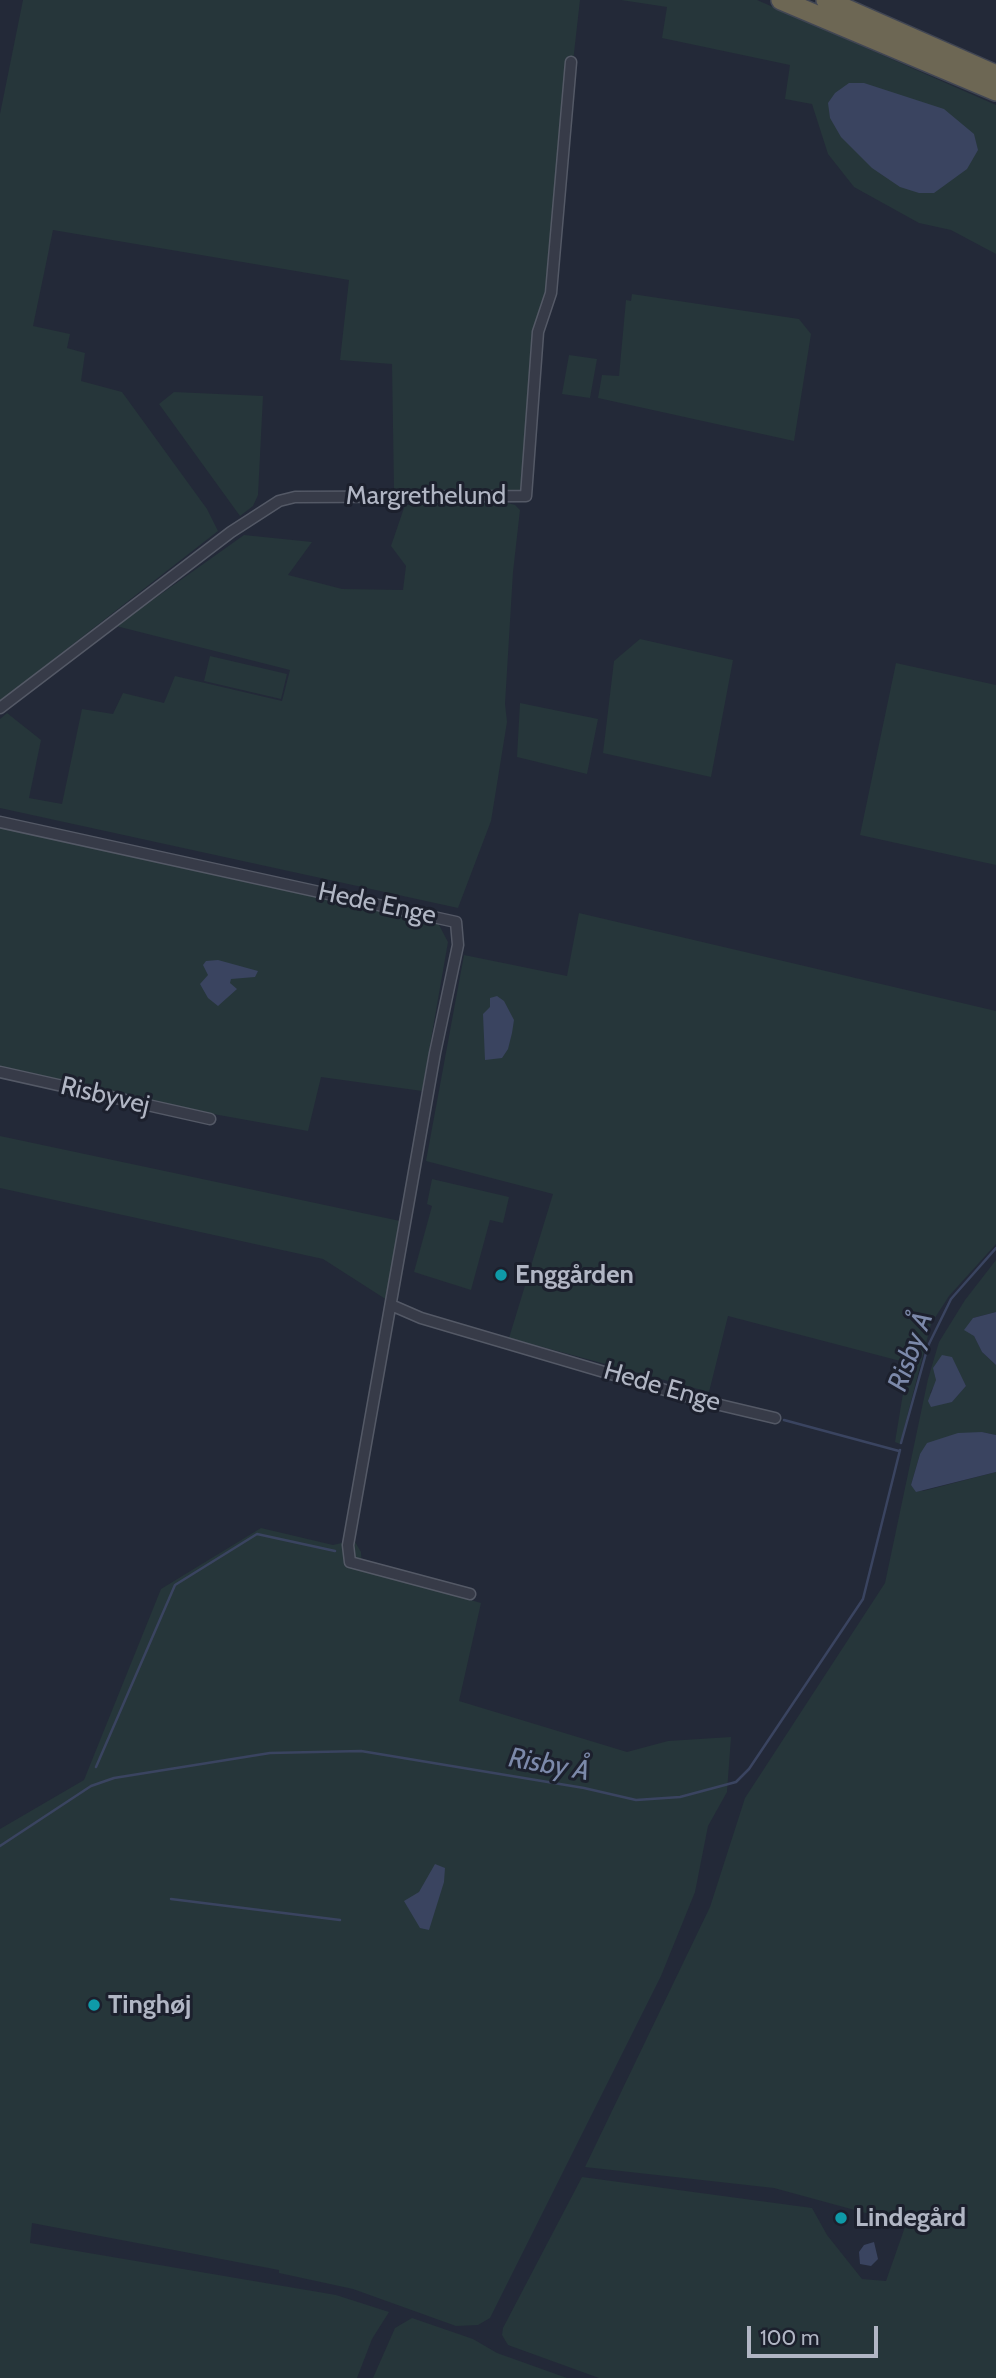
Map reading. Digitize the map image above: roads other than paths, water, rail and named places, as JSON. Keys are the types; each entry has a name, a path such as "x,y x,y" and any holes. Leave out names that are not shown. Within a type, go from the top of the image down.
{"highway":[{"path":"781,0 996,91"},
{"path":"826,0 996,75"}],"street":[{"name":"Margrethelund","path":"0,708 220,541 279,501 295,497 526,496 538,332 551,293 571,62"},
{"name":"Hede Enge","path":"0,822 456,922 458,945 435,1053 348,1545 350,1562 470,1594"},
{"name":"Risbyvej","path":"0,1072 210,1119"},
{"name":"Hede Enge","path":"391,1305 421,1318 699,1400 775,1418"}],"water":[{"path":"849,83 864,83 944,109 974,134 978,150 967,169 934,193 919,193 900,187 872,168 841,137 830,118 828,103 835,93"},
{"path":"218,960 258,971 255,977 231,979 230,983 237,989 218,1006 208,998 200,984 208,975 203,965 206,961"},
{"path":"497,996 504,1001 514,1020 512,1033 508,1049 502,1058 485,1060 483,1014 490,1007 490,998"},
{"path":"996,1312 996,1365 982,1352 974,1336 964,1330 973,1318"},
{"path":"942,1355 952,1357 966,1386 952,1402 931,1407 928,1401 936,1380 933,1368"},
{"path":"982,1432 996,1435 996,1472 916,1492 911,1485 920,1454 927,1443 958,1433"},
{"path":"435,1864 445,1868 444,1882 429,1930 420,1928 404,1901 419,1892"},
{"path":"874,2242 878,2259 871,2266 860,2264 859,2252 864,2245"}],"waterway":[{"name":"Risby Å","path":"901,1443 928,1346 951,1299 996,1248"},
{"path":"784,1420 899,1451"},
{"name":"Risby Å","path":"0,1846 91,1786 114,1778 270,1753 361,1751 584,1788 636,1800 680,1797 736,1782 749,1769 863,1599 900,1450"},
{"path":"96,1767 175,1585 257,1534 335,1551"},
{"path":"171,1899 340,1920"}],"place":[{"name":"Enggården","path":"501,1275"},
{"name":"Tinghøj","path":"94,2005"},
{"name":"Lindegård","path":"841,2218"}]}
